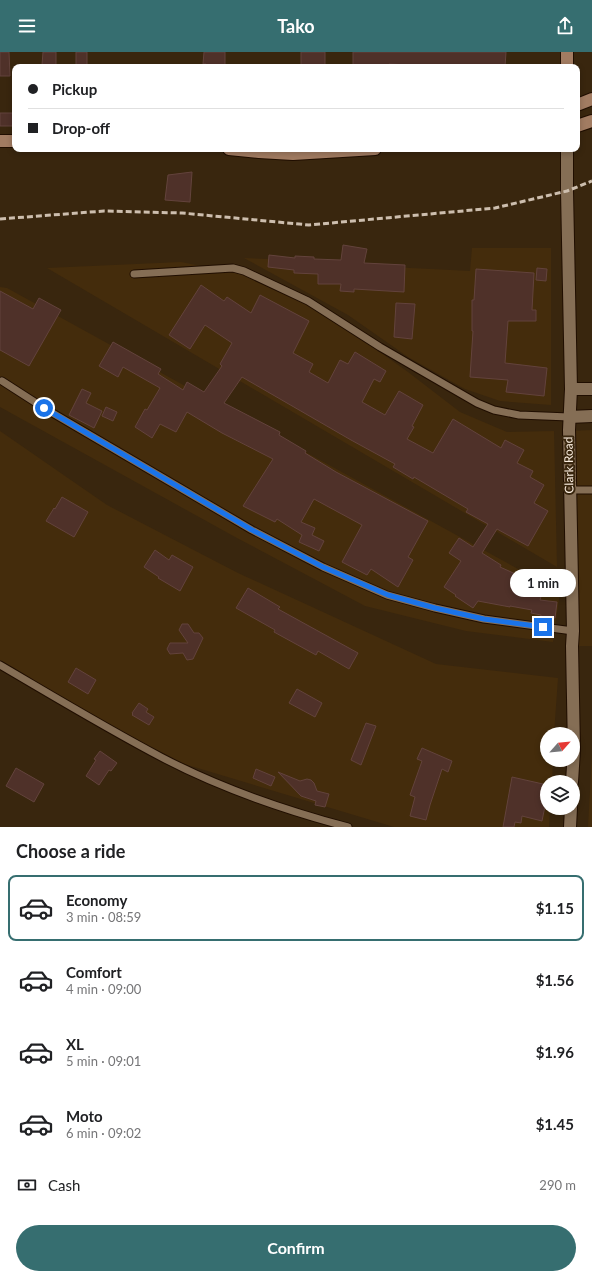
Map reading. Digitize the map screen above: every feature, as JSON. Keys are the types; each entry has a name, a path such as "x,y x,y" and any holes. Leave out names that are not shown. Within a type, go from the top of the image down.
{"street":[{"path":"567,52 567,64"},
{"path":"580,104 592,99"},
{"path":"580,125 592,121"},
{"path":"0,141 12,141"},
{"path":"259,152 293,154 326,152"},
{"name":"Clark Road","path":"567,152 571,389 568,430 573,631 574,750 572,775"},
{"path":"571,389 592,389"},
{"path":"570,417 592,416"},
{"path":"570,827 571,815"}],"lane":[{"path":"134,274 233,268 244,271 308,301 380,347 477,402 494,410 519,415 570,417"},
{"path":"2,381 51,412 252,530 323,567 388,595 435,608 484,619 573,631"},
{"path":"570,490 592,490"},
{"path":"0,665 161,757 203,777 243,794 308,817 348,827"}],"shaded area":[{"path":"472,248 551,248 551,405 500,401 465,389 408,357 348,315 244,258 470,271"},
{"path":"181,262 256,277 308,301 408,372 460,412 507,432 554,431 557,567 47,268"},
{"path":"0,287 7,288 560,592 553,642 466,631 365,606 237,538 0,407"},
{"path":"592,430 592,646 575,646 571,431"},
{"path":"0,431 107,505 238,573 436,664 558,678 554,727 540,727 540,767 553,767 552,775 540,775 540,815 550,815 549,827 394,827 161,757 55,697 0,660"},
{"path":"592,754 592,827 588,827"}],"building":[{"path":"0,52 9,52 10,76 0,76"},
{"path":"43,52 56,52 56,64 42,64"},
{"path":"76,52 87,52 87,64 76,64"},
{"path":"204,52 225,52 225,64 203,64"},
{"path":"301,52 325,52 325,64 301,64"},
{"path":"353,52 506,52 505,64 353,64"},
{"path":"0,113 12,113 12,126 0,126"},
{"path":"192,172 190,202 165,200 168,175"},
{"path":"343,245 367,249 364,263 405,265 404,292 354,289 354,292 340,291 341,284 318,284 318,274 294,273 294,270 268,267 269,255 341,260"},
{"path":"537,268 547,269 546,281 536,280"},
{"path":"476,269 534,273 532,310 536,310 536,321 508,321 505,363 547,368 544,396 506,392 508,380 470,377 473,331 472,300 474,300"},
{"path":"201,285 224,301 227,297 251,313 260,295 309,321 293,353 313,364 309,372 328,383 340,360 348,364 355,352 386,371 380,382 374,379 362,402 385,415 399,391 423,405 412,426 414,427 407,439 433,453 453,419 501,448 505,440 524,450 517,463 533,471 530,477 544,485 534,503 548,511 528,546 497,529 482,553 501,565 500,567 520,576 519,577 544,586 540,600 557,602 555,618 541,617 541,615 531,613 532,610 478,601 473,608 455,596 456,595 444,587 461,561 449,553 459,538 473,547 488,524 466,512 468,509 414,477 413,479 393,467 395,464 242,377 224,403 280,432 279,435 306,451 305,453 336,472 428,521 408,557 413,560 398,587 371,569 367,575 342,562 362,525 314,499 301,522 315,528 312,535 324,541 319,551 299,542 302,535 277,519 275,522 243,506 273,459 222,433 187,412 176,432 160,424 152,438 135,427 145,409 147,410 160,388 123,367 118,377 99,366 113,342 161,369 158,374 183,390 187,382 204,392 222,366 220,364 232,343 205,325 190,349 169,335"},
{"path":"0,291 33,309 39,298 61,310 29,366 0,350"},
{"path":"396,303 415,304 412,339 394,337"},
{"path":"82,389 91,393 86,403 102,411 94,428 69,415"},
{"path":"106,407 117,412 113,421 102,416"},
{"path":"62,497 88,512 74,537 46,521"},
{"path":"155,550 169,560 172,555 193,567 180,591 158,578 159,577 144,567"},
{"path":"248,588 280,607 278,609 358,653 349,669 318,651 316,655 274,632 275,630 236,608"},
{"path":"182,624 188,624 194,633 199,633 203,638 193,659 187,660 183,653 170,654 167,649 170,643 188,643 179,630"},
{"path":"76,668 96,680 88,694 68,682"},
{"path":"297,689 322,703 315,717 289,703"},
{"path":"139,703 148,709 146,712 154,717 149,725 132,715"},
{"path":"366,723 376,726 361,765 351,760"},
{"path":"422,748 452,761 448,772 442,769 426,820 410,816 415,797 410,795 422,761 417,759"},
{"path":"100,751 117,763 111,771 109,770 99,785 86,776 96,760 94,759"},
{"path":"16,768 44,784 34,802 6,786"},
{"path":"256,769 275,777 271,786 253,778"},
{"path":"278,772 300,781 307,779 311,780 317,791 329,794 325,807 315,805 316,801 301,796"},
{"path":"512,777 540,783 540,815 543,815 542,821 522,816 521,823 515,822 514,827 503,827"}],"railway":[{"path":"0,219 104,211 182,213 309,225 495,208 567,191 592,181"}],"route":[{"path":"44,408 252,530 323,567 388,595 435,608 484,619 543,627"}]}
